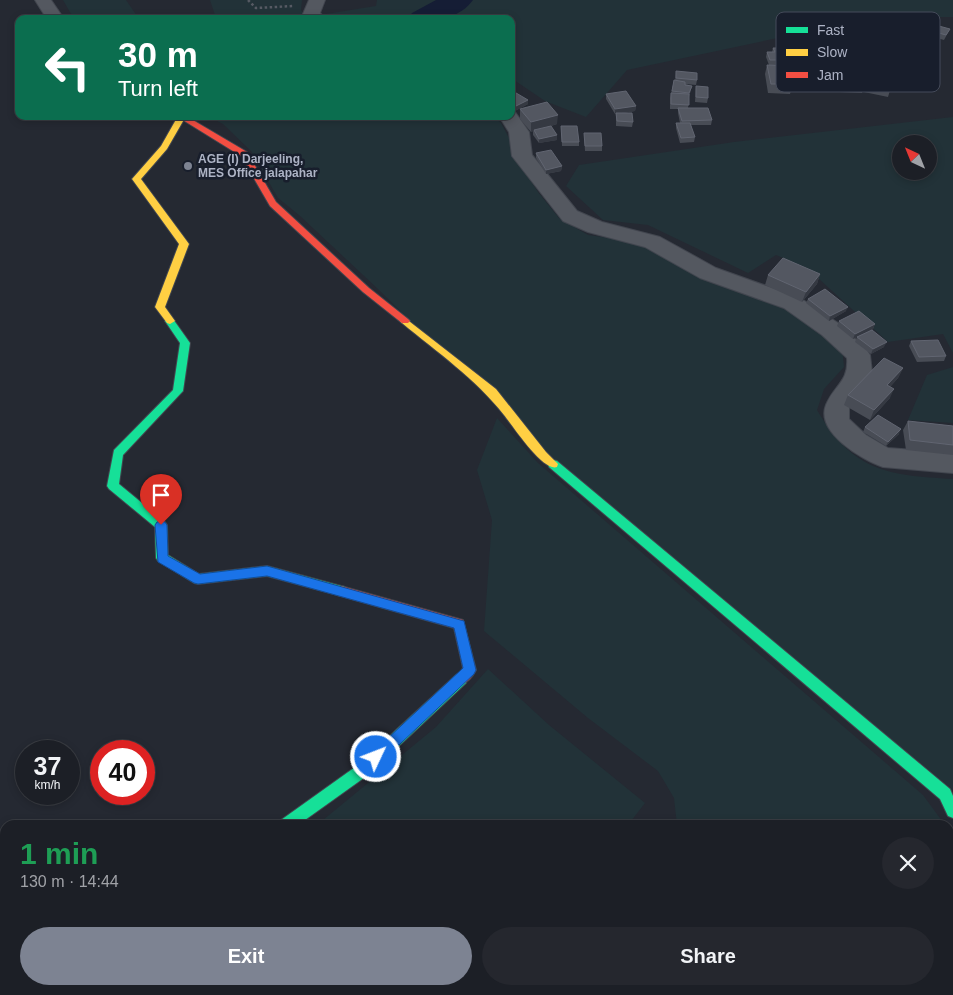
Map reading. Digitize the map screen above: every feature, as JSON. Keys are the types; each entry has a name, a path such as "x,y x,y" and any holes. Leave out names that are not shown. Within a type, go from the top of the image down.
{"street":[{"path":"43,0 53,15"},
{"path":"180,120 164,147 136,180 184,244 160,307 185,343 178,390 118,453 113,486 161,525 162,558 198,579 267,571 459,624 470,670 363,770 293,820"},
{"path":"189,120 244,154 273,204 366,290 492,392 542,455 945,794 953,811"},
{"path":"511,120 519,132 522,156 547,190 570,216 595,227 652,242 708,274 792,303 830,329 858,354 860,372 838,407 837,422 857,442 883,457 953,463"}],"path":[{"path":"248,0 256,8 316,8"}],"shaded area":[{"path":"63,0 126,0 136,15 72,15"},
{"path":"210,0 302,0 301,10 304,15 215,15"},
{"path":"377,0 452,0 425,15 326,14 376,6"},
{"path":"461,0 953,0 953,17 940,17 940,12 776,12 776,38 627,70 586,117 545,101 515,81 515,15 433,15"},
{"path":"953,117 953,353 943,334 888,342 807,268 776,255 748,273 648,225 603,220 566,186 579,165 734,142"},
{"path":"215,120 498,120 509,138 515,157 538,192 559,218 588,235 630,241 656,251 703,280 785,309 812,324 842,347 844,367 824,389 817,410 831,431 844,446 859,458 874,466 890,472 953,479 953,790 542,451 378,289 299,215 278,198 251,151 223,124"},
{"path":"953,367 953,423 908,420 927,375"},
{"path":"497,418 538,463 923,795 941,820 676,820 674,798 658,771 588,718 484,631 492,520 477,470"},
{"path":"488,669 549,725 645,803 632,820 323,820 436,727"}],"building":[{"path":"940,26 950,29 946,35 940,33"},
{"path":"773,48 776,48 776,60 770,60 767,52 775,52"},
{"path":"767,65 776,65 776,84 771,84"},
{"path":"676,71 697,73 697,80 676,78"},
{"path":"674,80 685,82 685,85 692,86 689,93 672,91"},
{"path":"696,86 708,87 708,98 696,97"},
{"path":"626,91 636,106 615,109 606,94"},
{"path":"515,92 528,100 515,106"},
{"path":"671,93 689,94 689,105 671,104"},
{"path":"547,102 558,115 531,122 520,109"},
{"path":"678,108 708,108 712,120 682,121"},
{"path":"616,113 632,113 633,122 617,121"},
{"path":"676,123 690,123 695,137 681,138"},
{"path":"551,126 557,135 539,139 534,130"},
{"path":"561,126 577,126 579,142 562,142"},
{"path":"584,133 601,133 602,146 585,146"},
{"path":"551,150 562,166 546,170 536,153"},
{"path":"783,258 820,274 806,292 768,275"},
{"path":"825,289 848,307 830,316 808,299"},
{"path":"859,311 875,324 855,334 839,321"},
{"path":"872,330 887,342 873,349 857,337"},
{"path":"938,340 946,356 919,357 911,341"},
{"path":"884,358 903,368 887,385 894,389 874,410 848,395"},
{"path":"878,415 901,429 888,442 865,427"},
{"path":"908,421 953,426 953,445 910,440"}],"waterway":[{"path":"430,15 458,0"}],"traffic: fast":[{"path":"170,321 185,343 178,391 118,453 113,486 161,525 162,558 198,579 267,571 341,591"},
{"path":"553,464 945,794 953,811"},
{"path":"293,820 363,770 461,679"}],"traffic: slow":[{"path":"170,321 160,307 184,244 136,179 164,147 180,120"},
{"path":"405,321 492,392 542,455 553,464"}],"traffic: jam":[{"path":"187,120 244,154 273,204 366,290 405,321"},
{"path":"341,591 459,624 470,670 461,679"}],"place":[{"name":"AGE (I) Darjeeling, MES Office jalapahar","path":"188,166"}],"route":[{"path":"161,525 162,558 198,579 267,571 459,624 470,670 376,757"}]}
